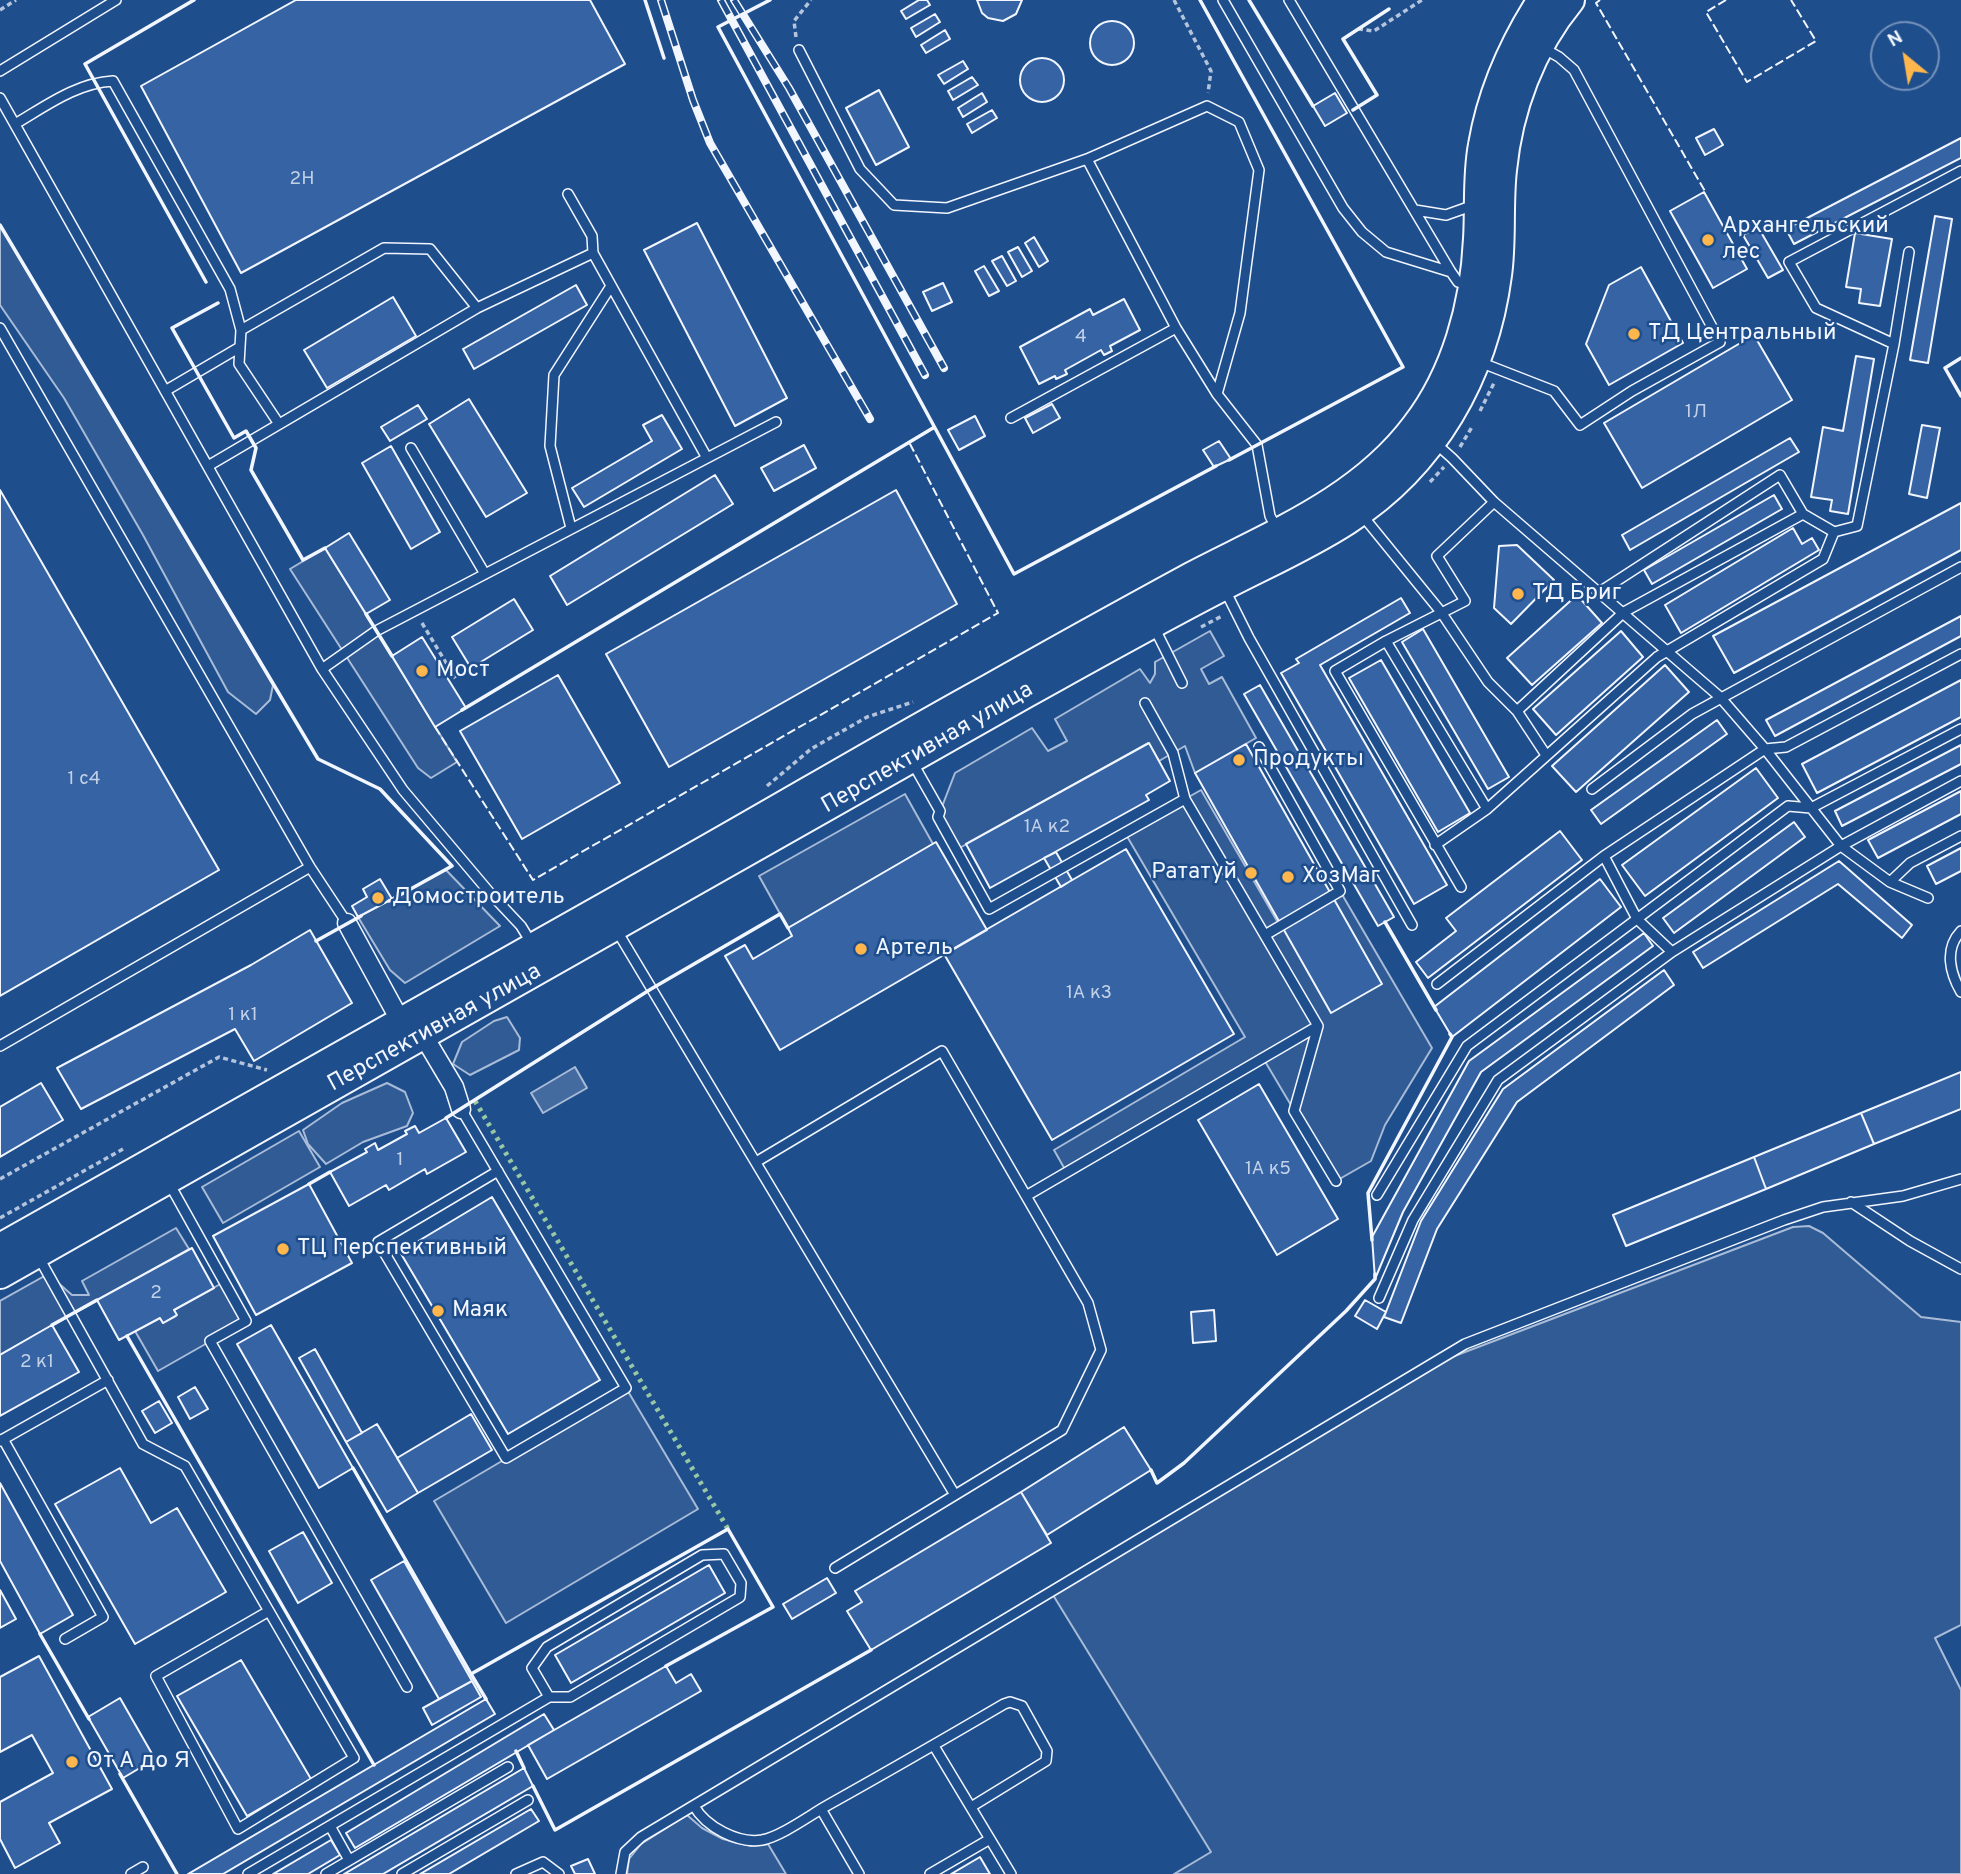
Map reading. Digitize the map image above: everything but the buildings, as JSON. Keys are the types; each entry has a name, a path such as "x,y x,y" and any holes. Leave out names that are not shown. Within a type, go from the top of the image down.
{"main road":[{"name":"Перспективная улица","path":"1473,282 1500,243 1504,150 1542,0"},
{"name":"Перспективная улица","path":"1284,542 1324,534 1359,511 1415,463 1450,416 1466,356 1478,242 1479,170 1496,89 1530,41 1570,0"},
{"name":"Перспективная улица","path":"1,1265 31,1243 1147,613 1284,542 1360,484 1398,448 1466,356"},
{"name":"Перспективная улица","path":"609,918 910,759 1147,613"}],"street":[{"path":"347,923 412,1029 454,1087 461,1109"}],"lane":[{"path":"0,71 116,0"},
{"path":"1223,0 1343,208 1362,232 1386,252 1473,282"},
{"path":"1289,0 1352,110 1415,210 1473,282"},
{"path":"1466,356 1553,391 1580,425 1632,391 1720,342 1574,70 1559,57 1530,41"},
{"path":"799,50 860,169 894,205 947,208 1087,159 1207,106 1239,122 1259,170 1240,313 1217,394"},
{"path":"15,124 75,89 95,82 113,81 230,289 242,330 239,364 279,424"},
{"path":"0,98 322,669 402,789 521,926 540,957"},
{"path":"1087,159 1176,328 1217,394 1257,445 1270,516 1284,542"},
{"path":"1894,344 1816,308 1789,262 1961,171"},
{"path":"1950,177 1961,183"},
{"path":"568,194 592,236 593,253 707,458"},
{"path":"1415,210 1446,215 1479,203"},
{"path":"242,330 384,248 430,249 477,308"},
{"path":"1598,593 1780,475 1803,514 1834,532 1857,526 1894,344 1909,252"},
{"path":"208,466 477,308 593,253"},
{"path":"572,528 550,446 554,375 611,286"},
{"path":"1011,418 1176,328"},
{"path":"1,331 310,867 347,923"},
{"path":"165,391 240,347"},
{"path":"322,669 376,631 776,422"},
{"path":"1433,441 1494,502 1720,697 1765,749 1841,846 1890,882 1928,898"},
{"path":"411,448 485,574"},
{"path":"1461,887 1335,671 1386,641 1465,601 1437,556 1494,502"},
{"path":"1359,511 1441,612 1488,682 1517,710 1546,755"},
{"path":"1517,710 1624,612 1803,514"},
{"path":"1435,845 1487,809 1657,657 1824,559 1834,532"},
{"path":"1592,789 1692,714 1720,697 1961,567"},
{"path":"1218,576 1249,638 1412,925"},
{"path":"1147,613 1182,683"},
{"path":"1386,641 1487,809"},
{"path":"1437,984 1604,856 1765,749 1786,747 1961,654"},
{"path":"1145,703 1172,752 1185,799 1318,1026 1294,1111 1336,1181"},
{"path":"1377,1195 1467,1046 1788,806 1811,808 1961,729"},
{"path":"1259,747 1340,891 1265,935"},
{"path":"910,759 940,811 938,817 989,909 1185,799"},
{"path":"1379,1297 1413,1220 1498,1080 1672,952 1841,846 1961,781"},
{"path":"1890,882 1910,863 1961,836"},
{"path":"1604,856 1637,919 1672,952"},
{"path":"0,1046 310,867"},
{"path":"609,918 956,1495"},
{"path":"1961,931 1951,947 1950,959 1953,977 1961,992"},
{"path":"1026,1196 1318,1026"},
{"path":"756,1162 942,1051 1088,1303 1101,1350 1062,1430 835,1568"},
{"path":"461,1109 498,1171 626,1388 506,1458 378,1242 498,1171"},
{"path":"162,1169 246,1321 211,1341 407,1687"},
{"path":"621,1874 625,1852 633,1843 1465,1344 1823,1207 1903,1196 1961,1179"},
{"path":"1851,1202 1910,1241 1961,1269"},
{"path":"31,1243 143,1444 185,1466 269,1611 354,1758 238,1829 156,1676 269,1611"},
{"path":"65,1639 103,1617 2,1440 107,1380"},
{"path":"248,1874 549,1697 570,1697 740,1597 741,1583 724,1554 702,1555 547,1647 532,1668 549,1697"},
{"path":"694,1806 703,1819 716,1827 750,1840 762,1840 934,1746 1004,1704 1010,1702 1023,1706 1047,1751 1046,1761 971,1807"},
{"path":"934,1746 1012,1874"},
{"path":"326,1874 508,1767"},
{"path":"402,1874 528,1800"},
{"path":"821,1809 859,1874"},
{"path":"330,1826 349,1860"},
{"path":"930,1874 990,1839"},
{"path":"516,1874 543,1862 559,1874"},
{"path":"131,1874 143,1867"}],"path":[{"path":"0,10 16,0"},
{"path":"799,50 794,21 811,0"},
{"path":"1174,0 1210,71 1207,106"},
{"path":"1358,29 1374,31 1422,0"},
{"path":"414,611 457,681"},
{"path":"767,786 811,749 867,717 918,701"},
{"path":"0,1179 219,1057 269,1070 257,1077"},
{"path":"0,1217 126,1148"}],"shaded area":[{"path":"0,225 273,685 270,700 256,714 228,692 143,535 64,398 0,305"},
{"path":"325,548 457,762 431,778 418,768 290,569"},
{"path":"1210,631 1224,656 1201,669 1209,684 1222,677 1256,738 1195,773 1185,746 1159,761 1148,743 956,850 938,817 955,773 1032,728 1048,751 1067,741 1055,719 1140,669 1150,683 1155,674 1155,662"},
{"path":"1201,790 1280,926 1340,891 1432,1048 1385,1125 1371,1161 1336,1181 1263,1058 1067,1173 1054,1150 1245,1037 1125,833"},
{"path":"905,794 933,844 788,928 759,876"},
{"path":"446,870 500,926 405,983 390,970 358,917"},
{"path":"507,1017 520,1038 519,1050 470,1075 453,1064 462,1042 494,1021"},
{"path":"575,1067 587,1088 543,1113 531,1093"},
{"path":"387,1083 405,1092 413,1113 407,1126 363,1142 326,1164 308,1144 303,1130 342,1103"},
{"path":"299,1131 320,1167 223,1223 202,1187"},
{"path":"1809,1226 1823,1233 1921,1317 1961,1322 1961,1625 1935,1638 1961,1690 1961,1874 1174,1874 1211,1852 1053,1595 1452,1357 1793,1227"},
{"path":"176,1228 189,1249 0,1355 0,1301 48,1274 72,1295 89,1295 82,1281"},
{"path":"224,1282 246,1321 158,1371 135,1331 160,1318 163,1323 176,1316 174,1310"},
{"path":"626,1388 698,1509 506,1623 434,1501"},
{"path":"687,1815 702,1828 723,1839 751,1846 768,1844 786,1874 627,1874 629,1859 641,1844"}],"railway":[{"path":"661,0 693,100 710,143 870,419"},
{"path":"721,0 925,375"},
{"path":"734,0 789,88 944,368"}],"hedge":[{"path":"475,1101 728,1529"}],"fence":[{"path":"1600,0 1596,3 1706,193"},
{"path":"1726,0 1706,12 1747,82 1816,41 1791,0"},
{"path":"435,727 533,880 998,613 909,442"}],"wall":[{"path":"194,0 85,64 206,282"},
{"path":"645,0 664,58"},
{"path":"770,0 718,27 1014,574 1216,466"},
{"path":"1200,0 1403,367 1229,460"},
{"path":"1249,0 1313,106"},
{"path":"1353,110 1377,95 1343,39 1389,9"},
{"path":"0,225 318,759 380,789 452,866 389,901"},
{"path":"218,303 172,328 234,438 246,431 256,448 251,470 303,560 325,548"},
{"path":"1961,358 1945,368 1961,396"},
{"path":"462,710 933,428"},
{"path":"366,614 392,656"},
{"path":"446,1118 651,989 780,914 788,928"},
{"path":"316,941 361,916"},
{"path":"1385,922 1436,1010"},
{"path":"1372,1240 1368,1193 1452,1037 1450,1034"},
{"path":"309,1184 330,1172"},
{"path":"1151,1470 1157,1483 1184,1463 1346,1311 1375,1279 1375,1274"},
{"path":"52,1325 97,1300"},
{"path":"127,1336 374,1765"},
{"path":"353,1468 471,1674"},
{"path":"486,1699 471,1674 728,1529 773,1607 666,1666"},
{"path":"40,1634 89,1719"},
{"path":"533,1786 555,1830 871,1650"},
{"path":"516,1751 524,1768"},
{"path":"120,1774 177,1874"}],"place":[{"name":"Архангельский лес","path":"1708,240"},
{"name":"ТД Центральный","path":"1634,334"},
{"name":"ТД Бриг","path":"1518,594"},
{"name":"Мост","path":"422,671"},
{"name":"Продукты","path":"1239,760"},
{"name":"Рататуй","path":"1251,873"},
{"name":"ХозМаг","path":"1288,877"},
{"name":"Домостроитель","path":"378,898"},
{"name":"Артель","path":"861,949"},
{"name":"ТЦ Перспективный","path":"283,1249"},
{"name":"Маяк","path":"438,1311"},
{"name":"От А до Я","path":"72,1762"}]}
